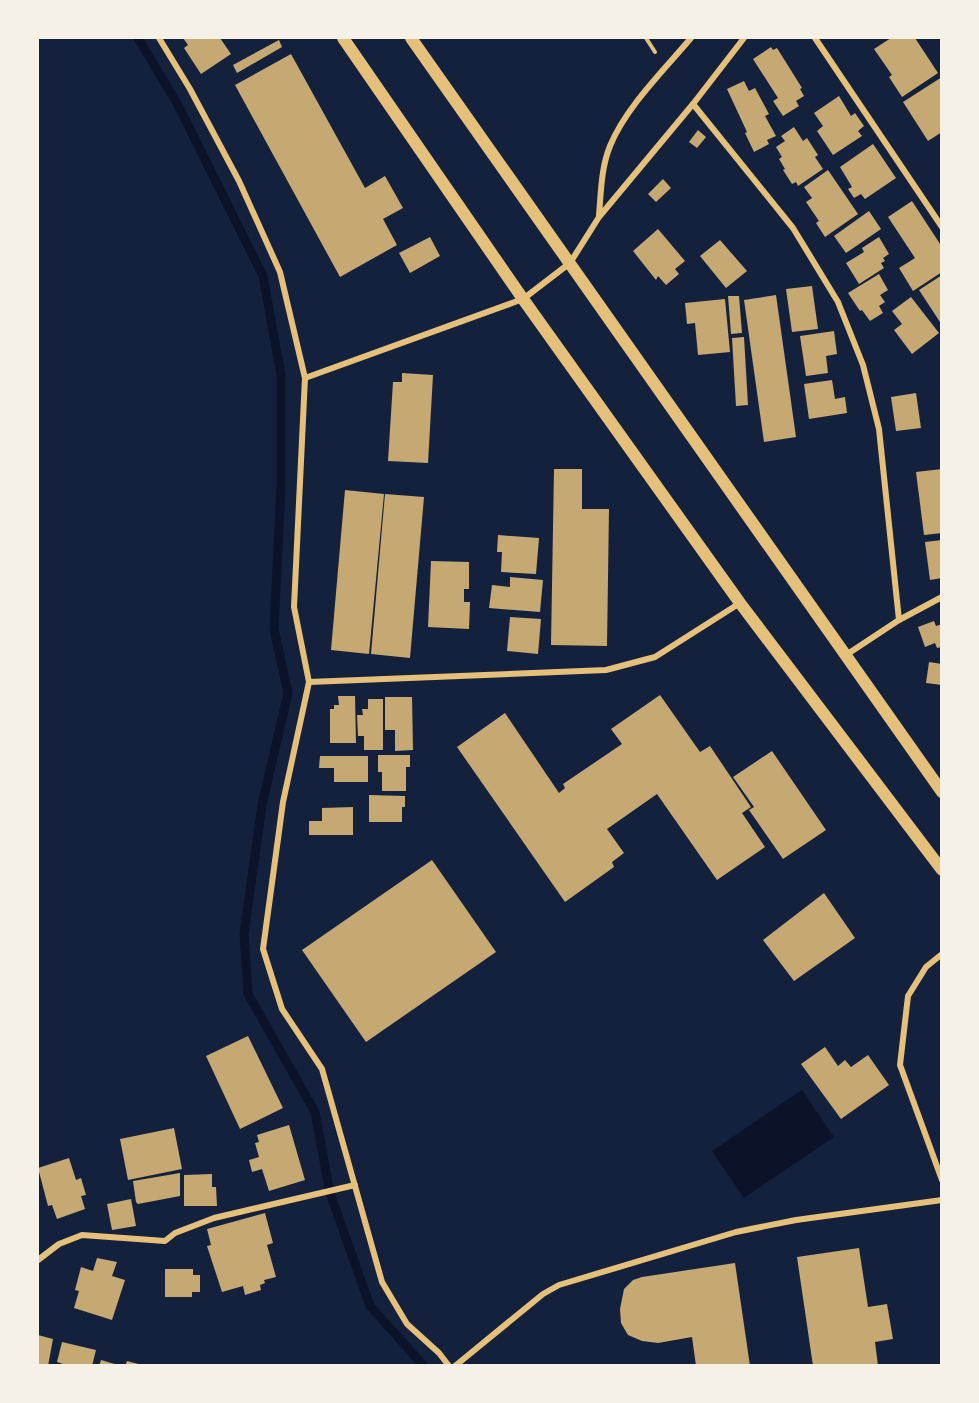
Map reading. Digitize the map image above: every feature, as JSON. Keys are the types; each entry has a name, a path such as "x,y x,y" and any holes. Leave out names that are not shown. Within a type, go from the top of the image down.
{"main road":[{"path":"343,38 523,299 740,603 942,870"},
{"path":"411,38 942,792"}],"street":[{"path":"159,38 190,89 239,182 280,272 305,378 294,607 309,682 283,802 263,949 282,1009 322,1069 382,1282 407,1324 449,1365"},
{"path":"599,217 603,176 609,147 625,117 691,38"},
{"path":"305,378 523,299 570,263 599,217 693,104 744,38"},
{"path":"815,38 942,227"},
{"path":"693,104 793,228 842,312 863,365 879,429 899,620"},
{"path":"846,655 899,620 942,597"},
{"path":"309,682 606,670 655,657 740,603"},
{"path":"942,954 926,966 908,996 900,1065 942,1180"},
{"path":"38,1260 59,1244 82,1235 165,1240 175,1233 214,1218 355,1185"},
{"path":"455,1365 543,1294 559,1286 736,1232 796,1220 942,1200"}],"water":[{"path":"802,1090 834,1137 744,1198 712,1151"}],"building":[{"path":"183,38 220,38 231,54 201,74 184,48 188,45"},
{"path":"891,38 915,38 938,73 902,97 889,77 892,75 874,49"},
{"path":"279,40 282,47 237,73 233,65"},
{"path":"771,47 773,50 777,48 802,88 800,89 804,96 796,101 799,106 783,116 773,101 778,98 753,59"},
{"path":"291,54 365,188 385,176 403,208 383,219 397,245 340,277 235,85"},
{"path":"942,77 942,132 928,141 903,102"},
{"path":"744,81 749,91 755,88 769,114 765,116 776,136 767,140 769,144 754,152 727,89"},
{"path":"839,96 851,116 855,113 864,126 858,131 862,136 833,155 817,131 823,126 814,113"},
{"path":"794,127 803,141 807,138 818,155 815,157 823,169 798,186 796,182 792,184 783,170 785,169 779,159 782,157 776,147 785,141 781,136"},
{"path":"698,130 706,137 697,148 689,142"},
{"path":"873,144 896,178 865,199 861,194 854,198 848,189 852,187 840,167"},
{"path":"828,170 858,214 825,237 816,223 819,221 806,202 812,198 804,187"},
{"path":"663,179 671,188 656,202 648,194"},
{"path":"912,201 942,247 942,272 913,291 899,268 915,258 888,217"},
{"path":"869,211 881,229 846,253 834,236"},
{"path":"658,229 685,261 675,269 679,274 666,285 658,276 656,280 633,251"},
{"path":"430,237 440,256 410,273 399,253"},
{"path":"879,237 889,254 883,258 885,261 881,263 884,268 859,284 846,263 864,252 862,248"},
{"path":"720,240 747,271 726,288 700,256"},
{"path":"879,274 888,290 880,295 885,302 879,306 883,313 870,321 848,293"},
{"path":"942,275 942,325 919,290"},
{"path":"812,286 818,329 792,332 786,289"},
{"path":"776,295 796,437 764,442 744,300"},
{"path":"728,296 739,296 742,333 731,334"},
{"path":"911,297 939,333 912,354 894,330 902,324 892,311"},
{"path":"725,299 730,352 698,355 695,323 687,324 685,303"},
{"path":"834,331 837,354 826,356 828,373 806,376 800,336"},
{"path":"744,337 748,405 736,406 732,338"},
{"path":"402,373 433,375 428,463 388,461 393,382 402,382"},
{"path":"832,380 835,399 845,397 847,413 809,419 804,384"},
{"path":"916,393 921,428 896,431 891,397"},
{"path":"554,469 582,469 582,509 609,509 607,646 551,645"},
{"path":"942,469 942,533 924,535 916,472"},
{"path":"345,490 384,494 369,654 331,650"},
{"path":"385,494 424,497 410,658 371,654"},
{"path":"498,535 539,538 536,574 501,572 502,552 497,552"},
{"path":"942,540 942,578 930,580 925,542"},
{"path":"431,561 469,562 469,589 464,589 464,602 470,602 469,629 428,627"},
{"path":"510,577 543,580 540,612 489,608 492,585 510,587"},
{"path":"510,617 541,619 538,654 507,651"},
{"path":"934,621 936,626 942,624 942,647 937,648 935,643 925,647 918,627"},
{"path":"929,662 942,664 942,685 926,683"},
{"path":"660,695 700,752 710,746 751,807 742,813 765,847 717,880 657,794 607,829 624,853 612,862 614,867 565,902 457,747 505,713 559,793 565,788 563,784 622,744 611,729"},
{"path":"338,696 355,696 356,743 330,743 330,709 334,709 334,705 339,705"},
{"path":"385,697 412,697 413,750 395,751 395,730 385,730"},
{"path":"368,699 383,699 383,750 364,750 364,736 358,736 357,715 363,715 362,709 368,709"},
{"path":"772,751 826,830 783,859 749,810 754,807 733,777"},
{"path":"378,755 410,755 410,767 406,767 406,791 382,791 382,772 378,772"},
{"path":"320,756 368,756 368,782 334,782 334,768 319,768"},
{"path":"369,795 405,796 402,822 369,822"},
{"path":"353,807 353,835 309,835 309,821 322,821 322,808"},
{"path":"432,860 496,952 366,1042 302,950"},
{"path":"824,893 855,938 794,981 763,940"},
{"path":"248,1036 283,1108 240,1129 206,1056"},
{"path":"825,1047 838,1066 845,1060 851,1067 868,1055 889,1085 841,1119 801,1064"},
{"path":"289,1125 305,1180 269,1191 262,1169 252,1172 249,1160 259,1157 255,1143 259,1142 257,1135"},
{"path":"174,1128 182,1169 128,1180 120,1139"},
{"path":"69,1158 76,1180 81,1178 86,1195 81,1196 85,1209 57,1219 52,1205 48,1206 38,1168"},
{"path":"180,1173 180,1196 138,1204 136,1202 133,1181"},
{"path":"212,1174 212,1187 216,1187 217,1206 184,1206 184,1175"},
{"path":"131,1199 136,1226 112,1230 107,1204"},
{"path":"265,1213 273,1243 267,1245 276,1277 264,1280 265,1283 260,1285 261,1290 245,1295 243,1286 222,1292 207,1246 211,1245 207,1229"},
{"path":"859,1248 868,1307 887,1304 893,1339 875,1342 878,1366 813,1366 797,1257"},
{"path":"97,1258 117,1262 112,1276 125,1280 112,1320 74,1308 79,1291 75,1290 81,1267 93,1271"},
{"path":"735,1263 750,1366 696,1366 692,1337 658,1343 642,1341 628,1335 621,1323 620,1309 624,1289 633,1280"},
{"path":"165,1269 193,1269 193,1275 200,1275 200,1292 192,1292 192,1297 165,1297"},
{"path":"38,1335 53,1339 48,1366 38,1366"},
{"path":"62,1342 96,1350 92,1366 62,1366 63,1364 57,1362"},
{"path":"101,1360 118,1365 118,1366 99,1366"},
{"path":"127,1361 142,1365 142,1366 125,1366"}],"waterway":[{"path":"138,38 178,105 263,276 281,375 281,486 274,629 288,693 262,805 244,934 248,994 315,1112 330,1193 370,1306 424,1366"}]}
